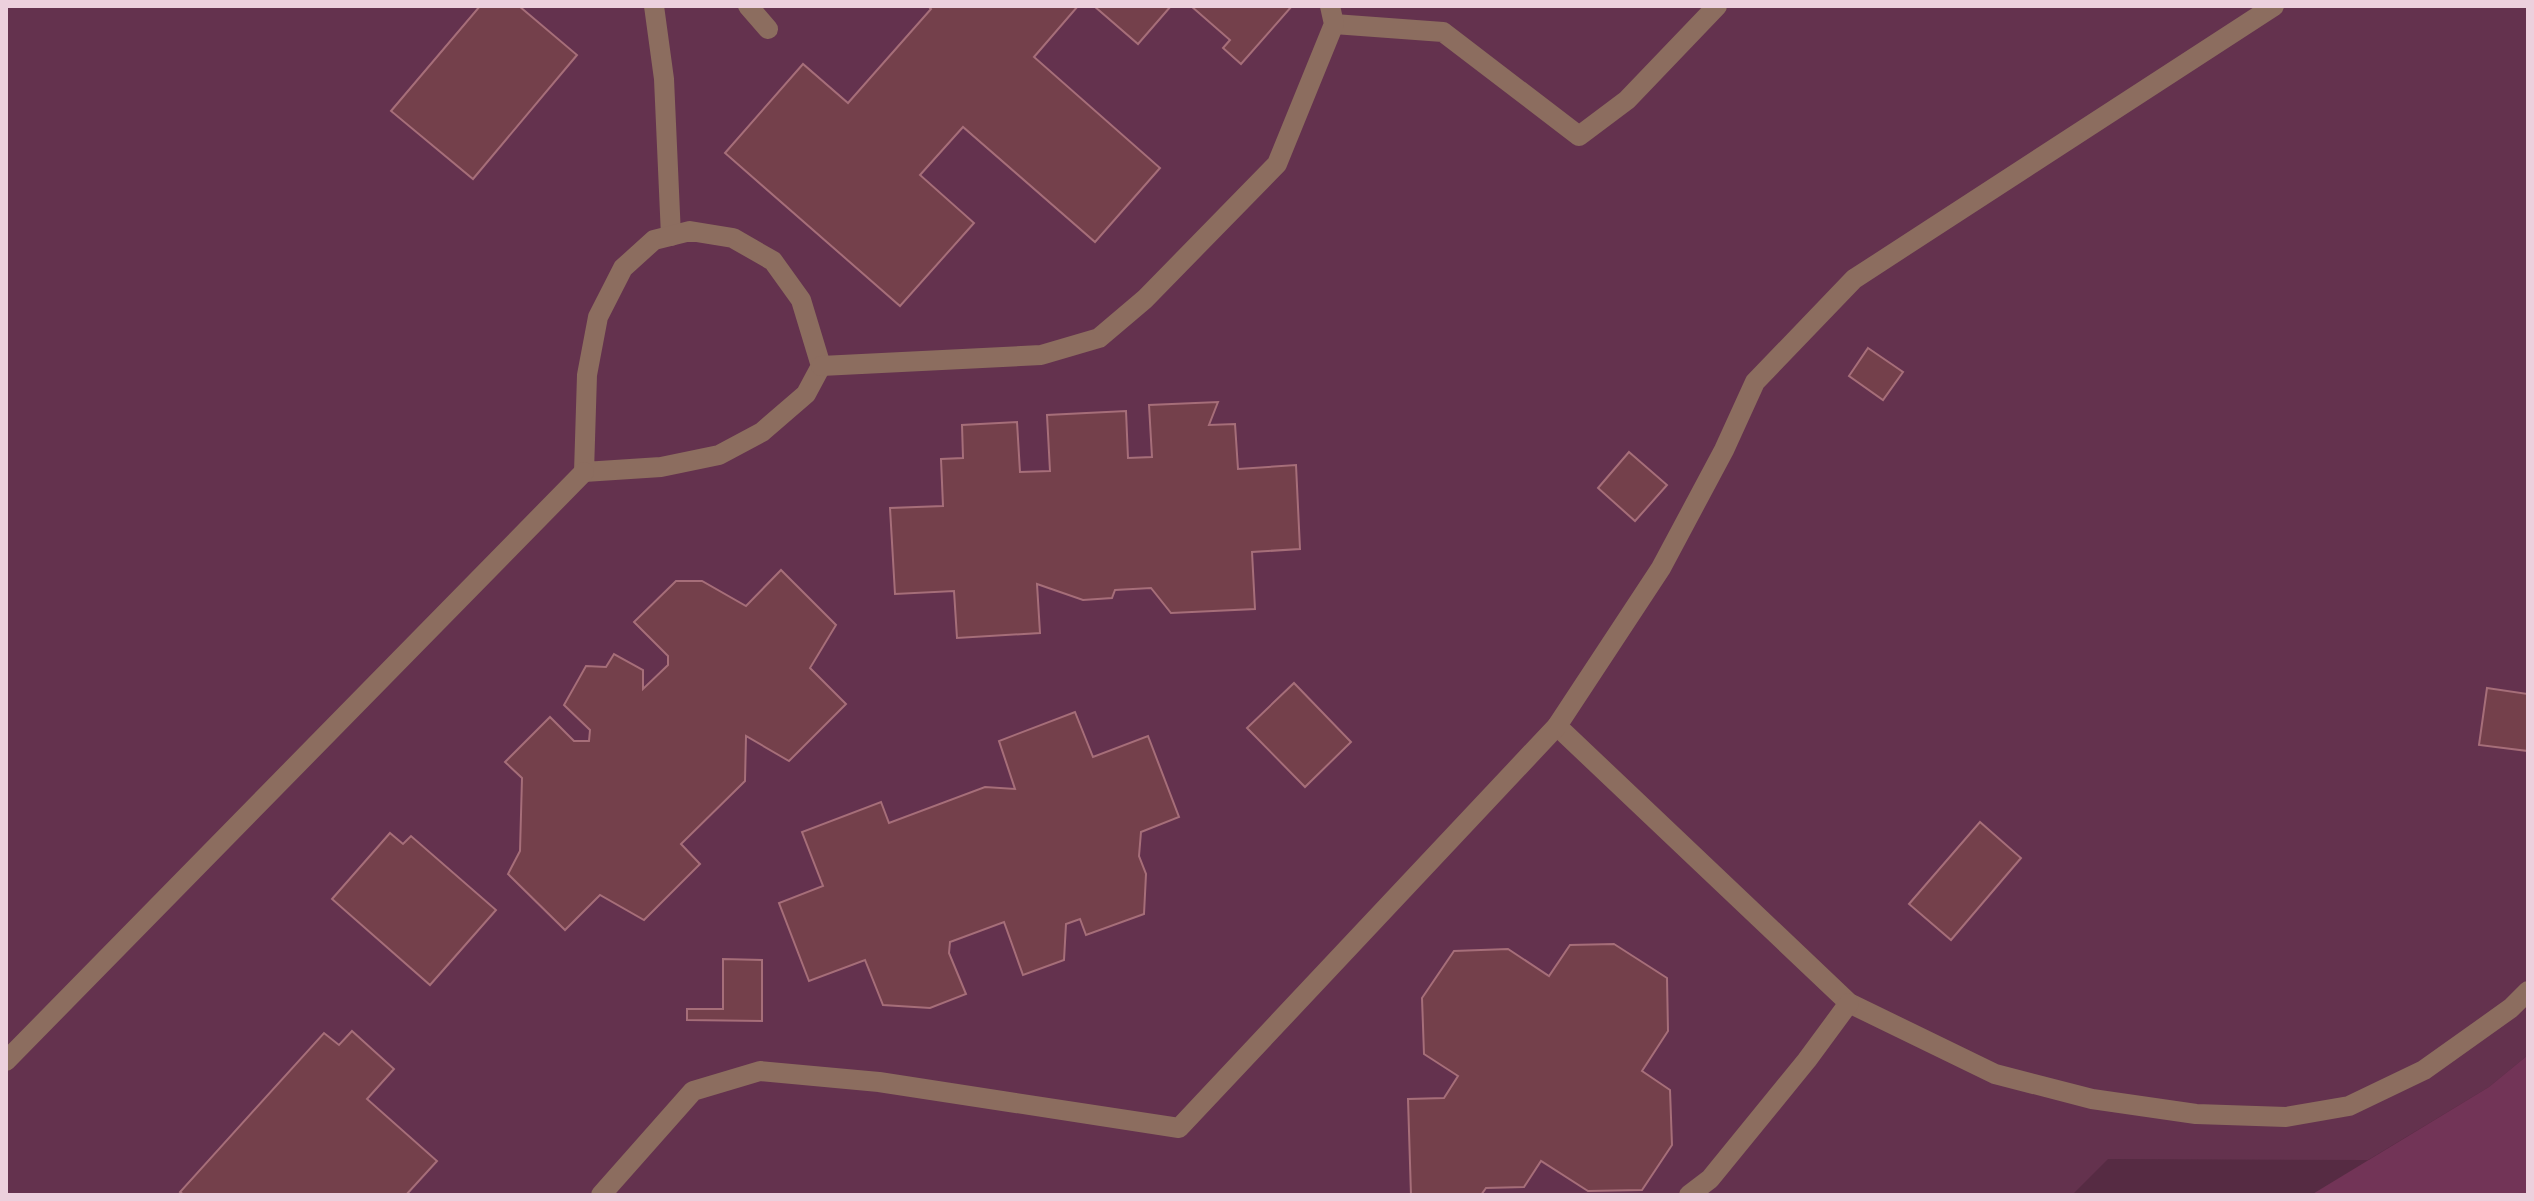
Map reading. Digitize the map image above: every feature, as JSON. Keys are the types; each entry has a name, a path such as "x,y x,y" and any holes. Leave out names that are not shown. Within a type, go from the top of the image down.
{"lane":[{"path":"654,6 664,79 671,236"},
{"path":"748,6 768,29"},
{"path":"821,366 1041,355 1099,338 1145,299 1277,164 1332,15 1443,32 1579,136 1627,100 1717,6"},
{"path":"601,1195 693,1091 760,1071 879,1082 1179,1128 1557,726 1661,568 1724,450 1755,382 1854,279 2274,6"},
{"path":"6,1061 584,472 661,467 719,455 762,432 806,394 821,366 801,300 773,261 733,238 690,231 654,240 623,268 598,317 587,375 584,472"},
{"path":"1557,726 1849,1003 1995,1074 2092,1099 2196,1114 2286,1117 2349,1106 2424,1070 2511,1008 2528,991"},
{"path":"1689,1195 1710,1179 1849,1003"}],"shaded area":[{"path":"6,6 2528,6 2528,1055 2489,1087 2368,1160 2108,1159 2072,1195 6,1195"},
{"path":"2528,1055 2528,1195 2311,1195 2489,1087"}],"building":[{"path":"480,6 519,6 577,55 473,179 391,111"},
{"path":"928,6 1078,6 1034,57 1160,168 1095,242 963,127 920,175 974,223 900,306 725,153 803,64 848,103 931,9"},
{"path":"1094,6 1171,6 1138,44"},
{"path":"1191,6 1292,6 1241,64 1223,48 1230,40"},
{"path":"1868,348 1903,372 1883,400 1849,376"},
{"path":"1218,402 1209,425 1235,424 1238,469 1296,465 1300,549 1252,552 1255,609 1171,613 1151,588 1115,590 1112,598 1083,600 1037,584 1040,633 957,638 954,591 895,594 890,508 943,506 941,459 963,458 962,425 1017,422 1020,472 1050,471 1047,415 1126,411 1128,458 1152,457 1149,405"},
{"path":"1629,452 1667,485 1635,521 1598,488"},
{"path":"781,570 836,625 810,668 846,704 789,761 746,736 745,781 681,844 700,864 644,920 600,895 565,930 508,874 520,851 522,778 505,762 550,717 574,741 589,741 590,730 564,705 586,666 606,667 614,654 643,670 643,689 668,665 668,656 634,622 676,581 702,581 746,606"},
{"path":"1294,683 1351,742 1305,787 1247,728"},
{"path":"2487,688 2528,694 2528,751 2479,745"},
{"path":"1075,712 1093,757 1148,736 1179,817 1141,832 1139,856 1146,874 1144,914 1086,935 1080,919 1066,924 1064,960 1023,975 1004,922 950,942 949,953 966,994 930,1008 883,1005 865,960 809,981 779,903 823,886 802,832 881,802 889,823 985,787 1015,789 999,741"},
{"path":"1980,822 2021,858 1951,940 1909,904"},
{"path":"390,833 403,844 411,836 496,910 430,985 332,899"},
{"path":"1614,944 1667,978 1668,1031 1642,1071 1670,1090 1672,1145 1642,1190 1588,1191 1541,1161 1524,1187 1486,1188 1481,1195 1411,1195 1408,1099 1444,1098 1458,1076 1424,1054 1422,998 1454,951 1508,949 1549,976 1570,945"},
{"path":"723,959 762,960 762,1021 687,1020 687,1009 723,1009"},
{"path":"352,1031 394,1069 367,1099 437,1161 406,1195 184,1195 180,1192 324,1033 339,1045"}]}
